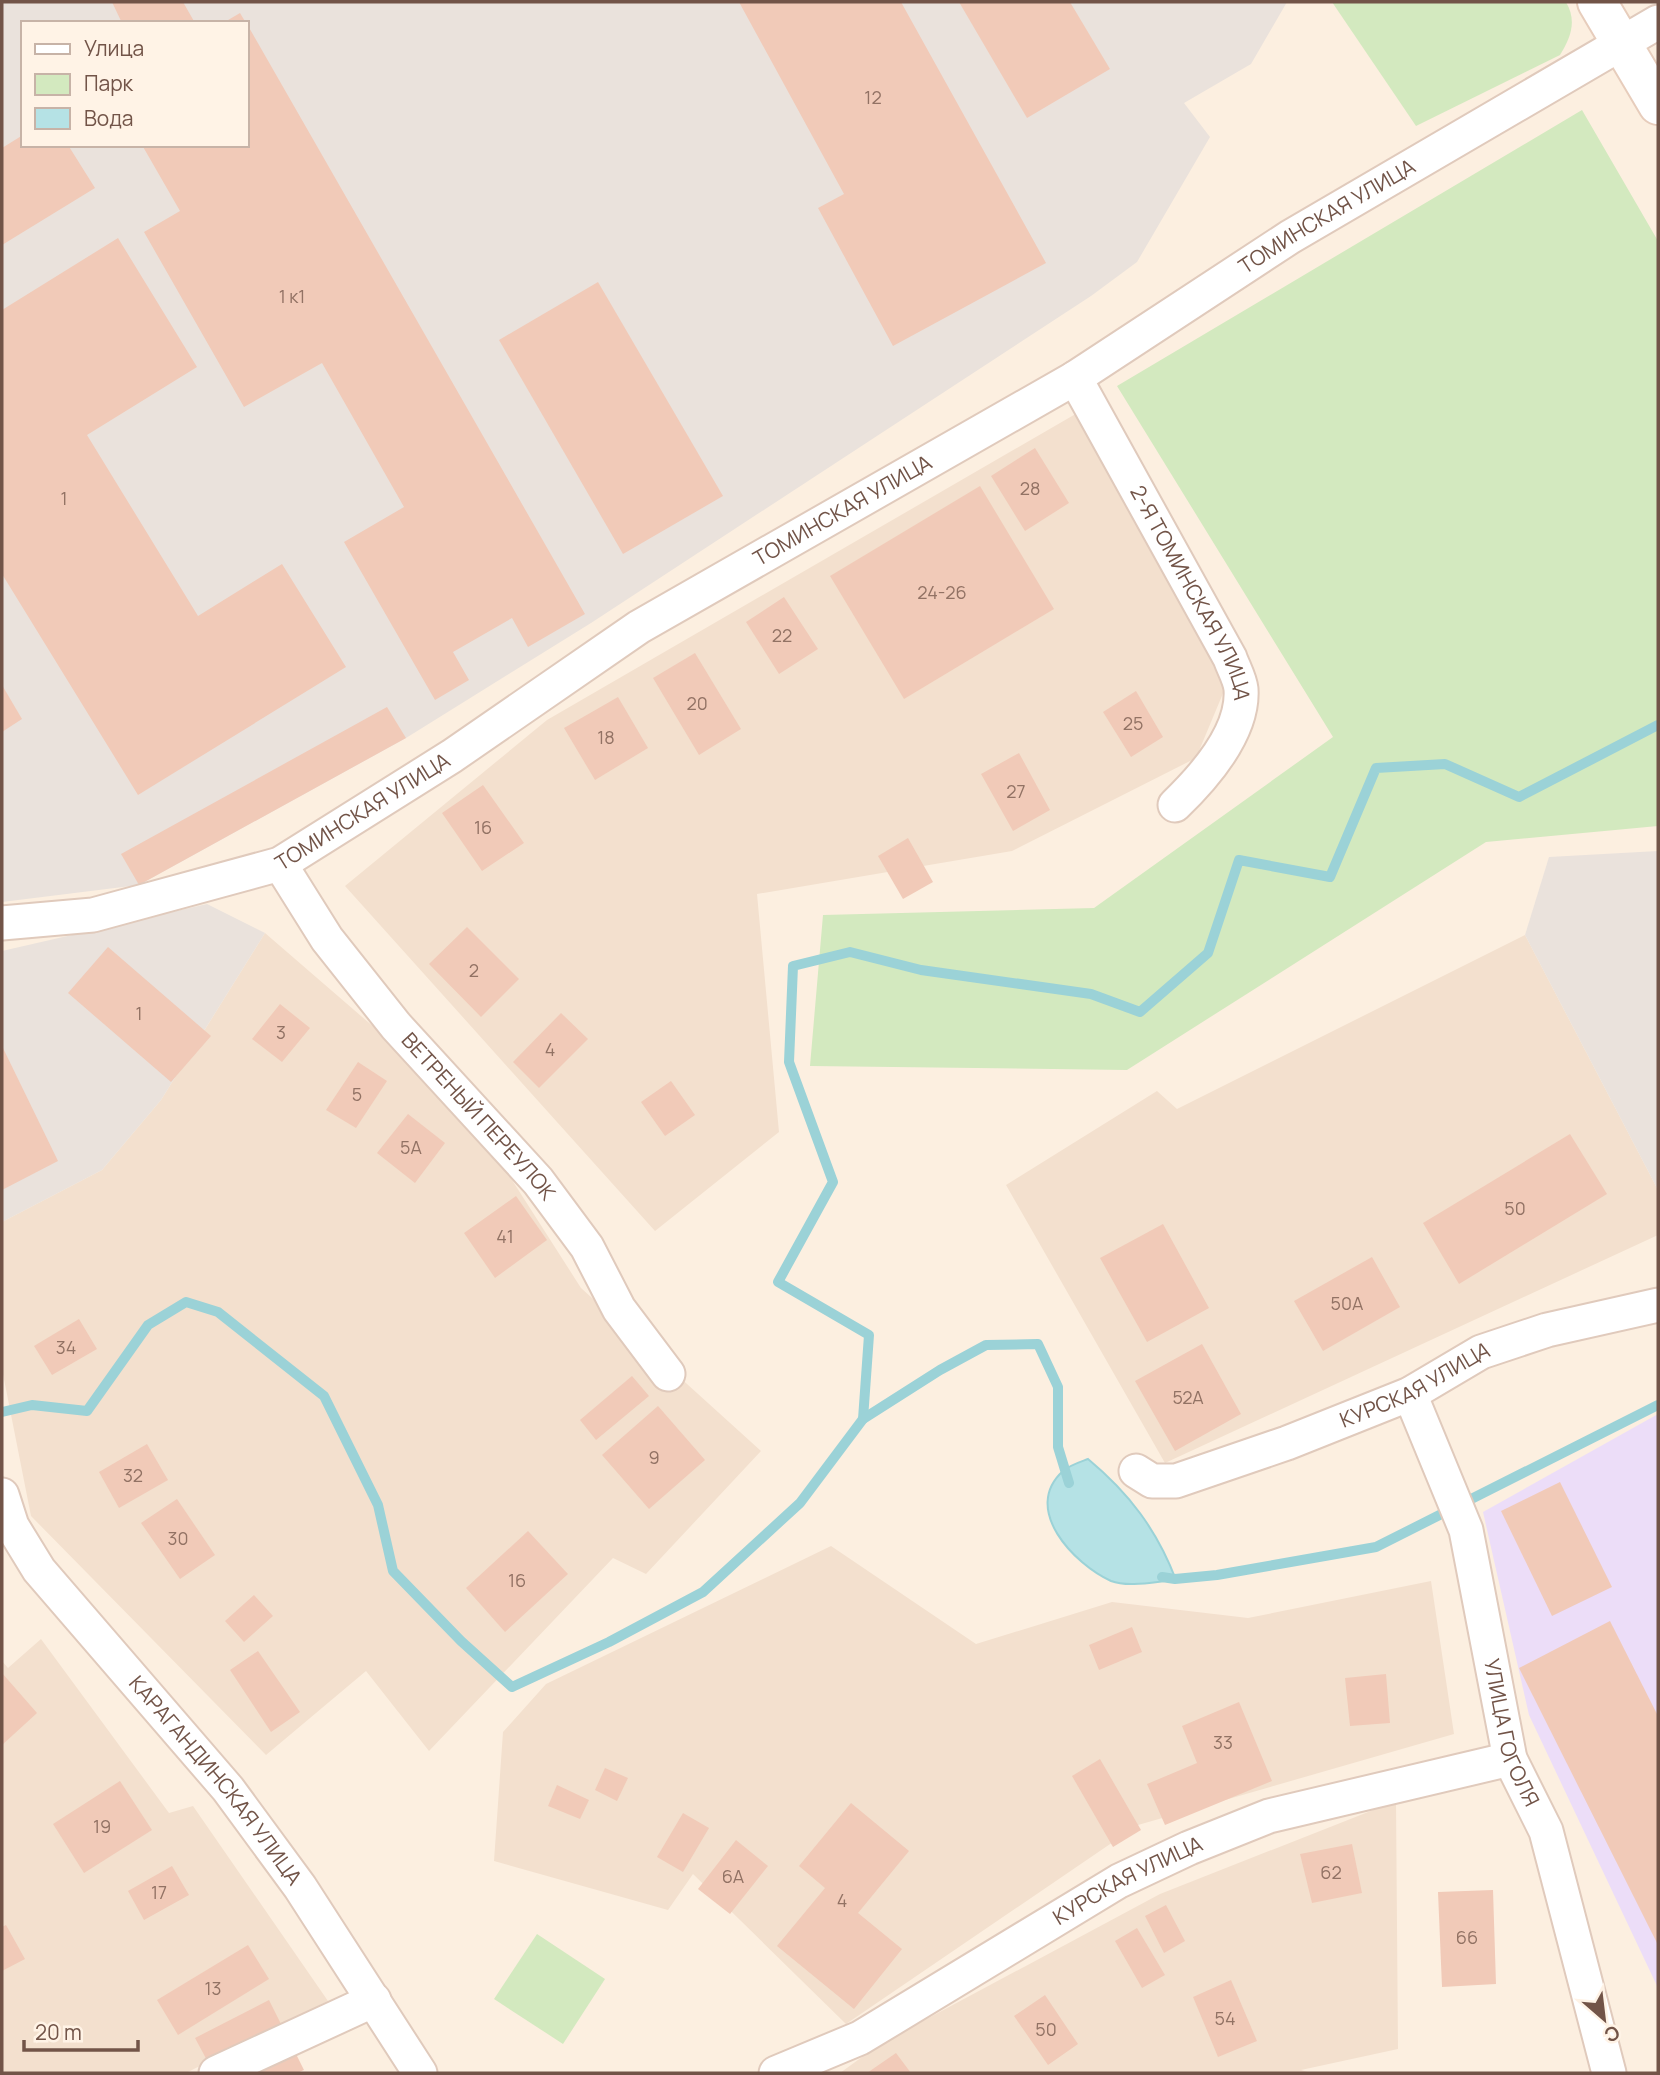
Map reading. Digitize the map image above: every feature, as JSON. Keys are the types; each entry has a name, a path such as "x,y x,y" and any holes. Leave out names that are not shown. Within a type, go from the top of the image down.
{"main road":[{"path":"1597,2 1658,105"}],"street":[{"name":"ТОМИНСКАЯ УЛИЦА","path":"2,923 93,915 280,864 452,756 639,627 1075,378 1290,237 1658,22"},
{"name":"2-Я ТОМИНСКАЯ УЛИЦА","path":"1075,378 1230,657 1241,688 1235,725 1199,783 1175,805"},
{"name":"ВЕТРЕНЫЙ ПЕРЕУЛОК","path":"280,864 327,939 396,1026 538,1181 587,1247 619,1309 668,1374"},
{"name":"КУРСКАЯ УЛИЦА","path":"1136,1471 1152,1480 1176,1481 1287,1443 1410,1394 1481,1352 1547,1330 1658,1305"},
{"name":"УЛИЦА ГОГОЛЯ","path":"1410,1394 1466,1531 1510,1759 1546,1830 1609,2073"},
{"name":"КАРАГАНДИНСКАЯ УЛИЦА","path":"2,1495 12,1525 39,1570 228,1789 300,1887 420,2073"},
{"name":"КУРСКАЯ УЛИЦА","path":"776,2073 860,2038 1119,1881 1189,1848 1269,1816 1510,1759"},
{"path":"216,2073 374,2000"}],"shaded area":[{"path":"2,2 1287,2 1251,64 1184,103 1210,137 1137,262 1091,296 591,623 406,738 139,885 2,902"},
{"path":"1079,412 1229,679 1196,758 1012,851 757,894 779,1132 655,1231 345,886 547,720"},
{"path":"1658,851 1658,1190 1525,935 1549,857"},
{"path":"207,904 265,933 161,1100 102,1170 2,1222 2,951"},
{"path":"265,933 464,1105 581,1288 761,1451 646,1574 613,1558 429,1751 366,1671 266,1755 31,1516 2,1369 2,1222 102,1170 161,1100"},
{"path":"1525,935 1658,1190 1658,1235 1165,1463 1006,1185 1157,1091 1177,1109"},
{"path":"1658,1414 1658,1988 1529,1715 1483,1512"},
{"path":"831,1546 976,1644 1112,1602 1248,1618 1431,1581 1454,1734 1138,1825 846,2024 693,1874 668,1910 494,1861 503,1732 546,1684"},
{"path":"41,1639 169,1813 193,1806 328,2001 186,2073 2,2073 2,1661 8,1668"},
{"path":"1396,1801 1398,2049 1301,2070 1311,2073 840,2073 880,2044 1160,1894"}],"green space":[{"path":"1332,2 1566,2 1572,22 1567,42 1560,55 1416,126"},
{"path":"1582,110 1658,241 1658,826 1486,842 1127,1070 810,1066 823,915 1094,908 1333,737 1117,386"},
{"path":"537,1934 605,1979 563,2044 494,1999"}],"water":[{"path":"1088,1459 1129,1499 1151,1529 1176,1580 1135,1584 1111,1581 1082,1562 1057,1534 1050,1518 1048,1502 1051,1486 1063,1471"}],"building":[{"path":"112,2 183,2 194,21 121,21"},
{"path":"739,2 901,2 1046,263 893,346 818,208 844,194"},
{"path":"959,2 1070,2 1110,69 1027,118"},
{"path":"240,13 245,21 226,21"},
{"path":"248,26 585,614 528,647 512,618 453,652 469,680 435,700 344,542 404,507 322,363 244,407 144,232 180,211 143,147 248,147"},
{"path":"21,136 21,147 69,147 95,188 2,245 2,148"},
{"path":"118,238 197,367 87,435 198,616 282,564 346,667 138,795 2,574 2,310"},
{"path":"598,282 723,496 623,554 499,340"},
{"path":"1035,448 1069,503 1025,531 991,476"},
{"path":"980,486 1054,609 904,699 830,576"},
{"path":"784,597 818,649 779,674 746,622"},
{"path":"695,653 741,729 699,755 653,678"},
{"path":"2,685 22,719 2,732"},
{"path":"1136,691 1163,737 1131,757 1103,712"},
{"path":"618,697 648,748 595,780 564,728"},
{"path":"387,707 406,738 139,885 121,854"},
{"path":"1019,753 1050,810 1013,831 981,774"},
{"path":"483,785 524,843 482,871 442,813"},
{"path":"908,838 933,882 903,899 878,856"},
{"path":"467,927 519,979 481,1017 429,964"},
{"path":"108,947 211,1036 171,1082 68,993"},
{"path":"280,1004 310,1028 282,1062 252,1039"},
{"path":"561,1013 588,1039 539,1088 513,1062"},
{"path":"2,1046 58,1161 2,1190"},
{"path":"358,1062 387,1081 356,1128 326,1110"},
{"path":"671,1081 695,1115 665,1136 641,1102"},
{"path":"408,1114 445,1143 415,1183 377,1153"},
{"path":"1570,1134 1607,1194 1459,1284 1423,1223"},
{"path":"516,1196 547,1240 495,1278 464,1233"},
{"path":"1163,1224 1209,1308 1147,1342 1100,1258"},
{"path":"1372,1257 1400,1307 1323,1351 1294,1301"},
{"path":"79,1319 97,1349 52,1375 34,1346"},
{"path":"1202,1344 1241,1414 1175,1451 1135,1381"},
{"path":"632,1376 649,1396 596,1440 580,1420"},
{"path":"658,1406 705,1460 649,1509 602,1455"},
{"path":"147,1444 168,1480 119,1508 99,1472"},
{"path":"1560,1482 1612,1587 1552,1616 1501,1511"},
{"path":"177,1499 215,1555 180,1579 141,1523"},
{"path":"528,1531 568,1574 505,1632 466,1588"},
{"path":"254,1595 273,1616 244,1642 225,1621"},
{"path":"1610,1621 1658,1716 1658,1945 1519,1668"},
{"path":"1132,1627 1142,1652 1099,1670 1089,1645"},
{"path":"258,1651 300,1712 271,1732 230,1670"},
{"path":"2,1673 37,1713 2,1745"},
{"path":"1386,1674 1390,1723 1350,1726 1345,1678"},
{"path":"1239,1702 1272,1781 1165,1825 1147,1784 1197,1763 1182,1726"},
{"path":"1100,1759 1141,1830 1113,1847 1072,1776"},
{"path":"605,1768 628,1778 617,1801 595,1790"},
{"path":"120,1781 152,1830 84,1873 53,1824"},
{"path":"557,1785 589,1800 580,1819 548,1806"},
{"path":"851,1803 909,1851 858,1913 902,1949 854,2009 777,1946 825,1888 799,1866"},
{"path":"683,1813 709,1828 683,1872 657,1857"},
{"path":"736,1840 768,1866 730,1914 698,1889"},
{"path":"1352,1844 1362,1893 1312,1903 1300,1854"},
{"path":"172,1866 189,1895 144,1920 128,1891"},
{"path":"1493,1890 1496,1984 1442,1987 1438,1892"},
{"path":"1166,1905 1185,1941 1164,1953 1145,1916"},
{"path":"6,1925 25,1959 2,1971 2,1927"},
{"path":"1137,1928 1165,1975 1142,1988 1115,1941"},
{"path":"248,1945 269,1979 178,2035 157,2000"},
{"path":"1231,1980 1257,2041 1218,2057 1193,1997"},
{"path":"1045,1995 1078,2044 1048,2065 1014,2016"},
{"path":"269,2000 282,2026 209,2064 195,2038"},
{"path":"294,2050 304,2070 297,2073 249,2073"},
{"path":"896,2053 911,2073 867,2073"}],"waterway":[{"path":"2,1412 32,1405 87,1411 148,1325 186,1302 218,1312 324,1396 378,1505 393,1571 461,1641 512,1687 609,1642 703,1592 800,1503 863,1419 869,1335 778,1282 833,1182 789,1062 793,966 850,952 921,970 1091,994 1140,1012 1208,953 1239,860 1330,877 1376,768 1445,764 1519,797 1658,725"},
{"path":"863,1419 940,1370 986,1345 1038,1344 1058,1387 1058,1447 1069,1483"},
{"path":"1162,1577 1175,1579 1217,1575 1376,1547 1658,1405"}]}
